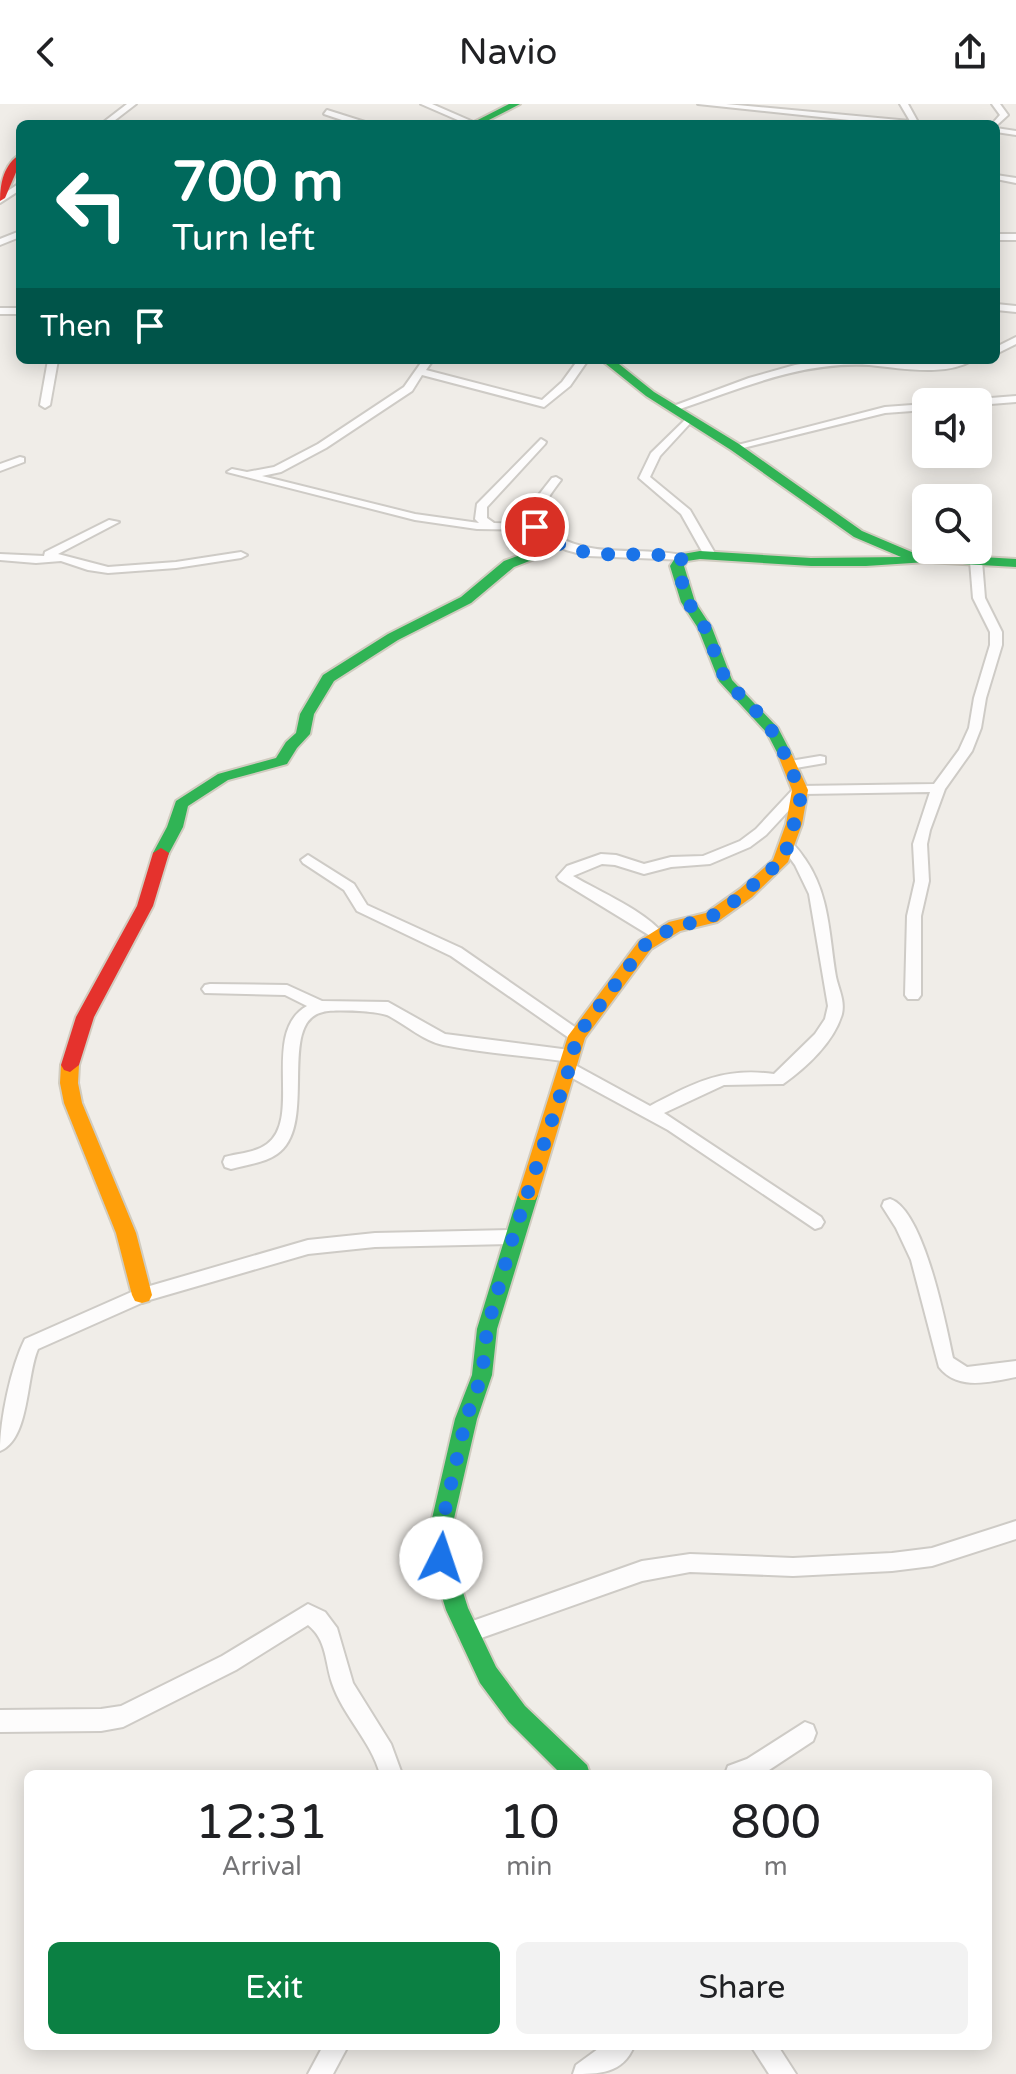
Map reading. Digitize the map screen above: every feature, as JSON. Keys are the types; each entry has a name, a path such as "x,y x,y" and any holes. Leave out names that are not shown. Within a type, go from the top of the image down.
{"street":[{"path":"110,120 132,104"},
{"path":"425,104 464,120"},
{"path":"482,120 516,104"},
{"path":"702,104 872,120"},
{"path":"996,104 1004,115 1000,121"},
{"path":"327,112 350,120"},
{"path":"0,199 8,184 16,152"},
{"path":"45,405 52,364"},
{"path":"426,364 405,392 322,446 277,470 238,474 415,517 495,527 535,527 558,545 624,557 710,555 827,564 912,560"},
{"path":"421,372 544,404 566,384 580,364"},
{"path":"612,364 858,534 912,556"},
{"path":"673,408 775,375 823,364"},
{"path":"879,364 937,368 952,364"},
{"path":"992,401 1016,399"},
{"path":"735,447 885,410 912,408"},
{"path":"690,418 655,455 644,478 686,512 710,555"},
{"path":"495,527 481,519 481,506 541,442"},
{"path":"0,468 20,460"},
{"path":"535,527 535,509 556,480"},
{"path":"36,560 113,522"},
{"path":"142,1295 132,1242 98,1170 72,1100 69,1067 76,1038 107,973 144,909 153,870 180,820 181,804 223,777 282,761 291,745 303,734 307,714 328,678 405,630 466,600 509,564 558,545"},
{"path":"0,557 36,560 64,557 92,568 119,570 241,555"},
{"path":"574,1770 517,1714 488,1675 467,1633 441,1558 441,1534 466,1419 482,1375 487,1329 577,1036 633,959 657,935 675,926 703,921 725,909 780,862 788,846 800,790 773,731 726,681 705,628 688,602 677,566 682,558"},
{"path":"992,562 1016,563"},
{"path":"913,995 914,916 922,881 920,844 938,788 965,751 975,728 980,698 996,645 996,632 979,598 976,564"},
{"path":"790,765 820,760"},
{"path":"657,935 564,877 572,869 601,859 616,860 644,869 671,862 705,861 753,838 800,790 938,788"},
{"path":"650,1113 703,1085 730,1077 744,1075 777,1080 802,1060 831,1022 836,1005 830,984 821,902 813,882 788,846"},
{"path":"308,860 349,887 362,908 439,943 577,1036"},
{"path":"210,989 287,990 320,1006"},
{"path":"231,1162 268,1152 279,1144 290,1110 292,1037 304,1013 320,1006 380,1007 403,1015 442,1039 570,1062 722,1156 815,1222"},
{"path":"890,1206 909,1231 919,1255 945,1361 950,1370 961,1375 985,1375 1016,1369"},
{"path":"0,1442 11,1424 25,1356 31,1344 142,1295 318,1245 375,1240 513,1237"},
{"path":"467,1633 642,1571 690,1563 793,1567 892,1562 932,1557 1016,1530"},
{"path":"0,1721 101,1720 123,1716 229,1663 308,1614 324,1624 334,1644 343,1684 389,1770"},
{"path":"746,1770 805,1733"},
{"path":"320,2074 334,2050"},
{"path":"585,2074 617,2050"},
{"path":"766,2050 784,2074"}],"traffic: fast":[{"path":"482,120 516,104"},
{"path":"612,364 650,394 735,447 858,534 912,557 1016,563"},
{"path":"161,853 175,827 181,804 223,777 282,761 291,745 303,734 307,714 328,678 393,637 466,600 509,564 558,545"},
{"path":"785,755 773,731 726,681 705,628 688,602 677,566 682,558 700,555 839,563 912,560"},
{"path":"528,1195 487,1329 482,1375 466,1419 442,1523 441,1558 457,1610 488,1675 517,1714 574,1770"}],"traffic: slow":[{"path":"528,1195 577,1036 645,945 675,926 711,918 746,893 780,862 794,824 800,790 785,755"},
{"path":"70,1065 69,1083 73,1103 126,1233 142,1295"}],"traffic: jam":[{"path":"0,198 16,162"},
{"path":"70,1065 85,1017 145,906 161,853"}],"route":[{"path":"441,1558 442,1523 466,1419 482,1375 487,1329 577,1036 645,945 675,926 711,918 746,893 780,862 788,846 800,802 800,790 773,731 726,681 705,628 688,602 677,566 682,558 665,555 624,557 578,550 550,541 535,527"}]}
